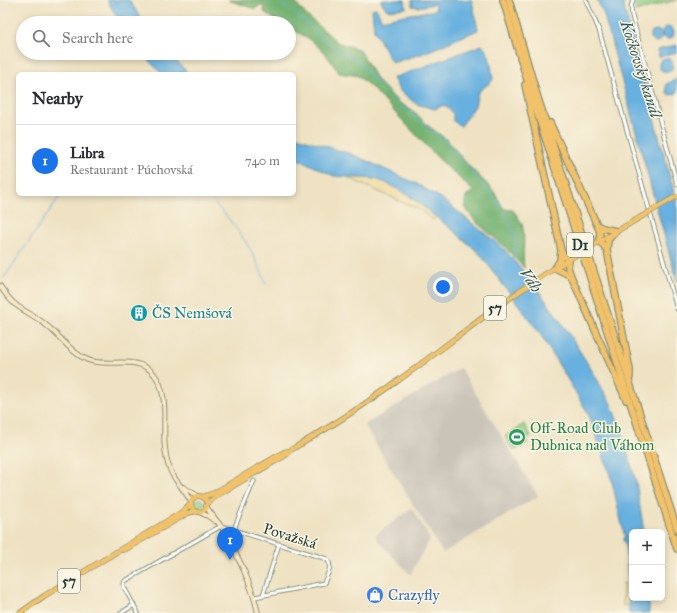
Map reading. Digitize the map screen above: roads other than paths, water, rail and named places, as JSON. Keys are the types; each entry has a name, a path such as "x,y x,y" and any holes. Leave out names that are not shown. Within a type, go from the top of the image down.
{"highway":[{"name":"D1","path":"503,0 522,65 677,549"},
{"name":"D1","path":"509,0 538,98 677,529"},
{"path":"522,65 522,74 560,250 560,260 554,269 571,276"},
{"path":"538,98 600,232 598,242 607,250"},
{"path":"597,225 616,231"},
{"path":"616,231 608,240 607,250 630,370 630,384"},
{"path":"560,250 565,257 570,259 568,268 571,276 637,425"}],"main road":[{"name":"57","path":"20,613 44,596 188,513 205,510 206,505 216,496 286,455 289,451 376,396 497,307 554,269 627,224 677,196"},
{"path":"0,286 14,303 39,319 70,348 84,358 100,362 137,364 146,368 152,373 158,382 162,395 164,439 167,459 173,476 191,503 192,508 197,512 208,516 220,525"},
{"name":"57","path":"120,551 125,546 182,512 193,499 214,493 284,452 289,451"},
{"path":"178,483 205,499 206,505 231,544 255,597 258,613"}],"street":[{"path":"586,0 599,30 677,309"},
{"path":"633,0 631,7 632,16 677,184"},
{"path":"231,544 254,481"},
{"path":"138,613 124,587 125,581 220,525"},
{"name":"Považská","path":"220,525 327,559 330,563 324,583 263,595"},
{"path":"255,597 263,595 279,544"},
{"path":"120,613 134,606"}],"water":[{"path":"107,0 129,0 139,16 116,16"},
{"path":"380,0 405,0 406,8 387,10"},
{"path":"412,0 472,0 478,30 424,53 392,63 374,30 372,9 376,8 382,20 436,10 435,4 417,7 412,6"},
{"path":"597,0 622,0 677,203 677,282 604,15"},
{"path":"668,27 672,29 674,33 672,37 668,39 664,37 662,33 664,29"},
{"path":"656,30 660,32 662,36 660,40 656,42 652,40 650,36 652,32"},
{"path":"482,45 489,56 493,79 478,92 475,106 461,126 453,121 453,113 444,105 435,109 416,104 399,90 393,78"},
{"path":"677,45 677,52 659,57 657,50"},
{"path":"666,58 671,60 673,65 671,70 666,72 661,70 659,65 661,60"},
{"path":"148,60 176,60 187,72 160,72"},
{"path":"677,79 677,93 669,95 667,93 666,84"},
{"path":"296,137 354,155 415,183 441,198 503,248 530,279 562,323 593,372 611,404 624,438 636,482 644,529 629,529 629,601 649,601 649,613 629,613 627,563 625,543 623,541 623,538 625,538 611,478 588,413 539,332 479,253 454,231 408,195 375,179 334,176 296,158"}],"waterway":[{"path":"280,2 305,22 324,40 340,52 356,60 398,103 447,143 501,207"},
{"path":"4,278 60,196"},
{"path":"207,196 241,235 249,247 266,284"},
{"path":"503,211 513,229 515,239 513,260"}],"place":[{"name":"ČS Nemšová","path":"139,313"},
{"name":"Off-Road Club Dubnica nad Váhom","path":"517,437"},
{"name":"Libra","path":"230,560"},
{"name":"Crazyfly","path":"375,595"}],"water label":[{"name":"Kočkovský kanál","path":"641,69"},
{"name":"Váh","path":"531,280"}]}
